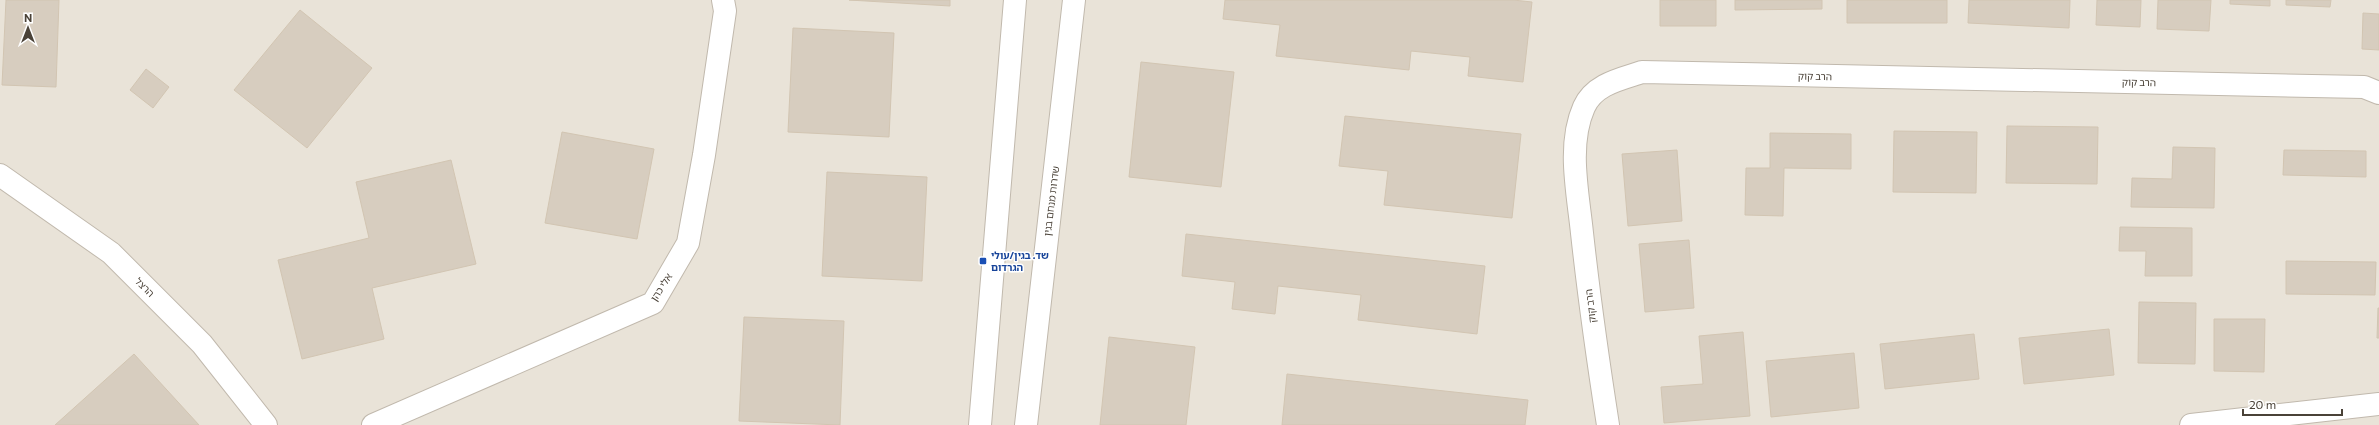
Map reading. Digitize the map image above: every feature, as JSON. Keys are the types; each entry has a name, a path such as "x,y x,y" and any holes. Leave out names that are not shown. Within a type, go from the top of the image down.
{"street":[{"name":"אלי כהן","path":"373,425 653,303 688,243 704,155 724,11 723,0"},
{"path":"980,425 1015,0"},
{"name":"שדרות מנחם בגין","path":"1026,425 1074,0"},
{"name":"הרב קוק","path":"1608,425 1591,317 1577,188 1575,144 1584,106 1603,85 1642,72 2364,87 2379,93"},
{"name":"הרצל","path":"0,175 111,253 202,344 266,425"},
{"path":"2204,424 2379,404"}],"shaded area":[{"path":"0,0 2379,0 2379,425 0,425"}],"building":[{"path":"6,0 59,0 56,87 2,85"},
{"path":"849,0 950,0 950,6"},
{"path":"1225,0 1513,0 1532,2 1523,82 1468,76 1470,57 1411,51 1409,70 1276,56 1280,25 1223,19"},
{"path":"1660,0 1716,0 1716,26 1660,26"},
{"path":"1735,0 1822,0 1822,9 1735,10"},
{"path":"1847,0 1947,0 1947,23 1847,23"},
{"path":"1969,0 2070,0 2069,28 1968,23"},
{"path":"2097,0 2141,0 2140,27 2096,25"},
{"path":"2158,0 2211,0 2209,31 2157,29"},
{"path":"2230,0 2270,0 2270,6 2230,4"},
{"path":"2286,0 2331,0 2330,7 2286,5"},
{"path":"300,10 372,68 307,148 234,90"},
{"path":"2363,13 2379,14 2379,50 2362,49"},
{"path":"793,28 894,33 889,137 788,132"},
{"path":"1141,62 1234,72 1221,187 1129,177"},
{"path":"146,69 169,87 153,108 130,90"},
{"path":"1345,116 1521,134 1512,218 1384,205 1388,171 1339,166"},
{"path":"2007,126 2098,127 2097,184 2006,183"},
{"path":"1894,131 1977,132 1976,193 1893,192"},
{"path":"562,132 654,149 637,239 545,223"},
{"path":"1770,133 1851,134 1851,169 1784,168 1783,216 1745,215 1746,168 1770,168"},
{"path":"2173,147 2215,148 2214,208 2131,207 2132,178 2172,179"},
{"path":"1677,150 1682,221 1628,226 1622,154"},
{"path":"2284,150 2366,151 2366,177 2283,175"},
{"path":"451,160 476,264 372,288 384,339 302,359 278,260 369,238 356,182"},
{"path":"827,172 927,177 922,281 822,276"},
{"path":"2120,227 2192,228 2192,276 2145,276 2146,251 2119,251"},
{"path":"1186,234 1485,266 1477,334 1358,320 1361,295 1278,286 1275,314 1232,309 1235,282 1182,276"},
{"path":"1689,240 1694,308 1645,312 1639,244"},
{"path":"2286,261 2376,262 2375,295 2286,294"},
{"path":"2139,302 2196,303 2195,364 2138,363"},
{"path":"2378,308 2379,338 2377,338"},
{"path":"744,317 844,321 840,425 739,421"},
{"path":"2214,319 2265,319 2264,372 2214,371"},
{"path":"2109,329 2114,375 2024,384 2019,338"},
{"path":"1743,332 1750,416 1664,423 1661,387 1703,384 1699,336"},
{"path":"1974,334 1979,379 1885,389 1880,344"},
{"path":"1109,337 1195,347 1186,425 1100,425"},
{"path":"1854,353 1859,408 1771,417 1766,361"},
{"path":"134,354 199,425 55,425"},
{"path":"1287,374 1528,400 1525,425 1282,425"}],"place":[{"name":"שד. בגין/עולי הגרדום","path":"983,261"}]}
